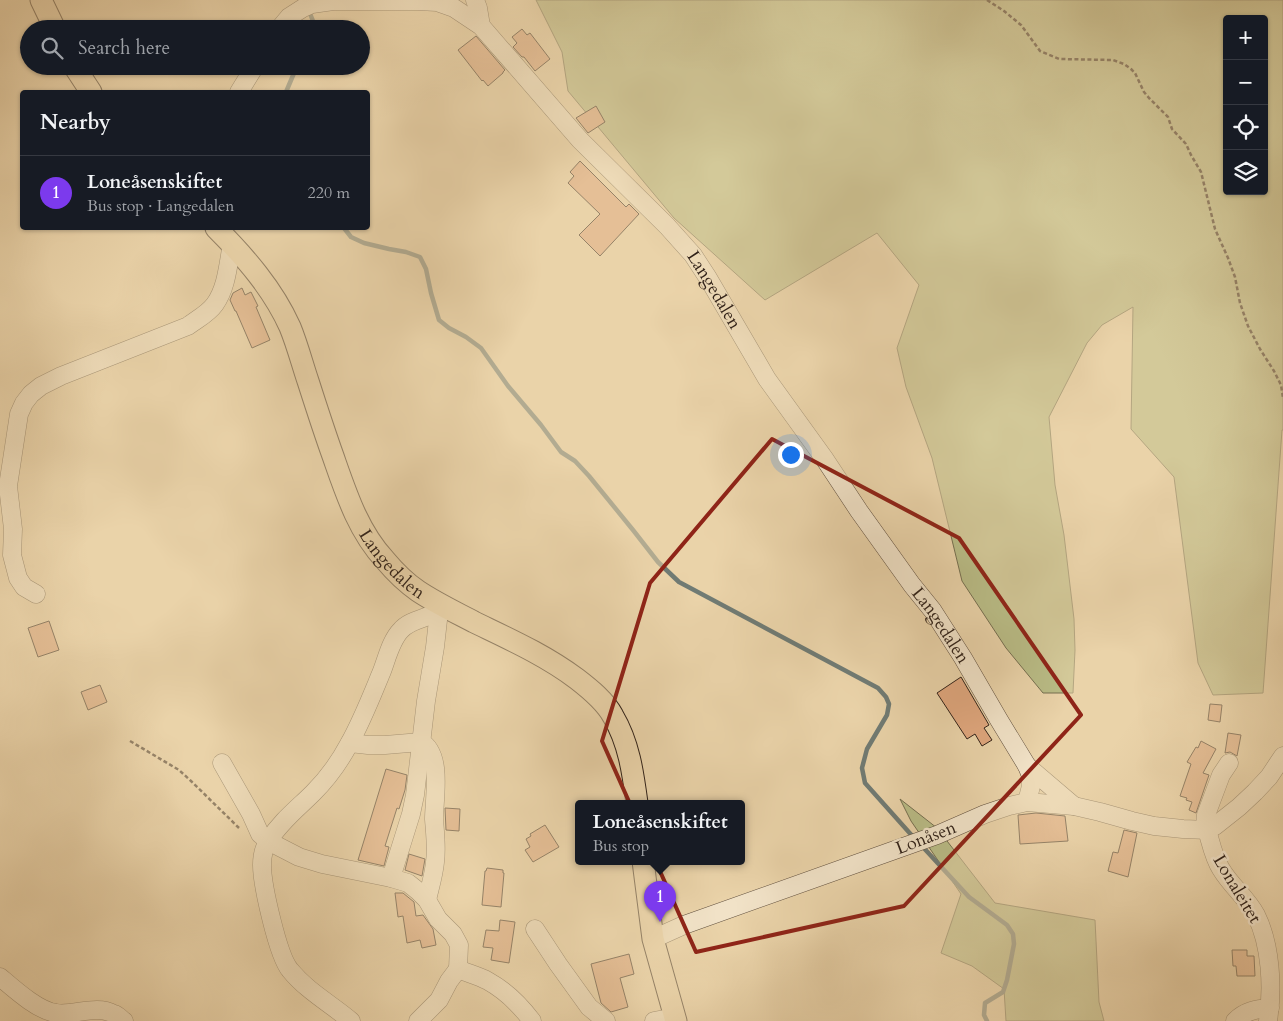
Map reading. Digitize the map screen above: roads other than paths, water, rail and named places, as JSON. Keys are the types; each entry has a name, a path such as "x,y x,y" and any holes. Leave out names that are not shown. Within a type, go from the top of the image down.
{"main road":[{"path":"42,0 51,20"},
{"path":"80,75 90,90"},
{"name":"Langedalen","path":"218,230 232,244 275,299 290,328 344,490 369,540 399,576 441,609 538,654 572,675 601,700 613,715 629,755 637,800"},
{"path":"643,865 652,940 668,1020"}],"street":[{"path":"475,0 481,26"},
{"name":"Langedalen","path":"286,20 307,6 333,1 418,1 437,2 454,8 481,26 580,140 667,226 693,255 767,380 964,658 1027,766 1031,776 1031,786 1027,802"},
{"path":"240,90 249,75"},
{"path":"36,594 24,587 18,578 12,555 13,528 8,486 19,414 24,403 41,386 61,376 188,326 205,314 215,304 221,292 226,279 232,244"},
{"path":"391,878 415,795 426,701 441,609"},
{"path":"264,838 314,792 350,743 376,686 392,644 400,630 407,624 441,609"},
{"path":"350,743 385,745 421,742 430,751 436,772 434,819 436,849 435,863 426,900"},
{"path":"1229,762 1221,775 1204,821 1208,830 1239,807 1255,792 1269,777 1283,756"},
{"path":"222,763 264,838 262,863 265,890 280,949 288,968 302,983 352,1021"},
{"name":"Langedalen","path":"1027,766 1074,806"},
{"name":"Lonåsen","path":"652,940 692,922 937,835 985,814 1027,802 1074,806 1154,826 1208,830"},
{"name":"Lonaleitet","path":"1208,830 1214,853 1221,869 1256,915 1266,944 1269,976 1269,1014"},
{"path":"264,838 299,856 322,864 408,883 426,900 438,919 453,934 459,944 458,969 439,1000 418,1021"},
{"path":"535,930 589,1007 606,1021"},
{"path":"458,969 487,980 509,994 532,1021"},
{"path":"0,977 16,991 43,1009 55,1013 104,1011 114,1014 124,1021"},
{"path":"436,1021 439,1000"},
{"name":"Lonaleitet","path":"1235,1021 1247,1012 1259,1008 1269,1014"}],"waterway":[{"path":"309,11 313,20"},
{"path":"287,90 293,75"},
{"path":"346,230 351,237 364,243 420,257 426,269 439,320 481,348 508,386 561,452 575,461 589,476 658,562 679,582 878,688 889,704 887,715 867,749 862,768 865,783 915,839"},
{"path":"921,845 969,897 1007,925 1013,934 1014,944 1007,980 1003,992 985,1003 984,1015 987,1021"}],"place":[{"name":"Loneåsenskiftet","path":"660,922"}]}
